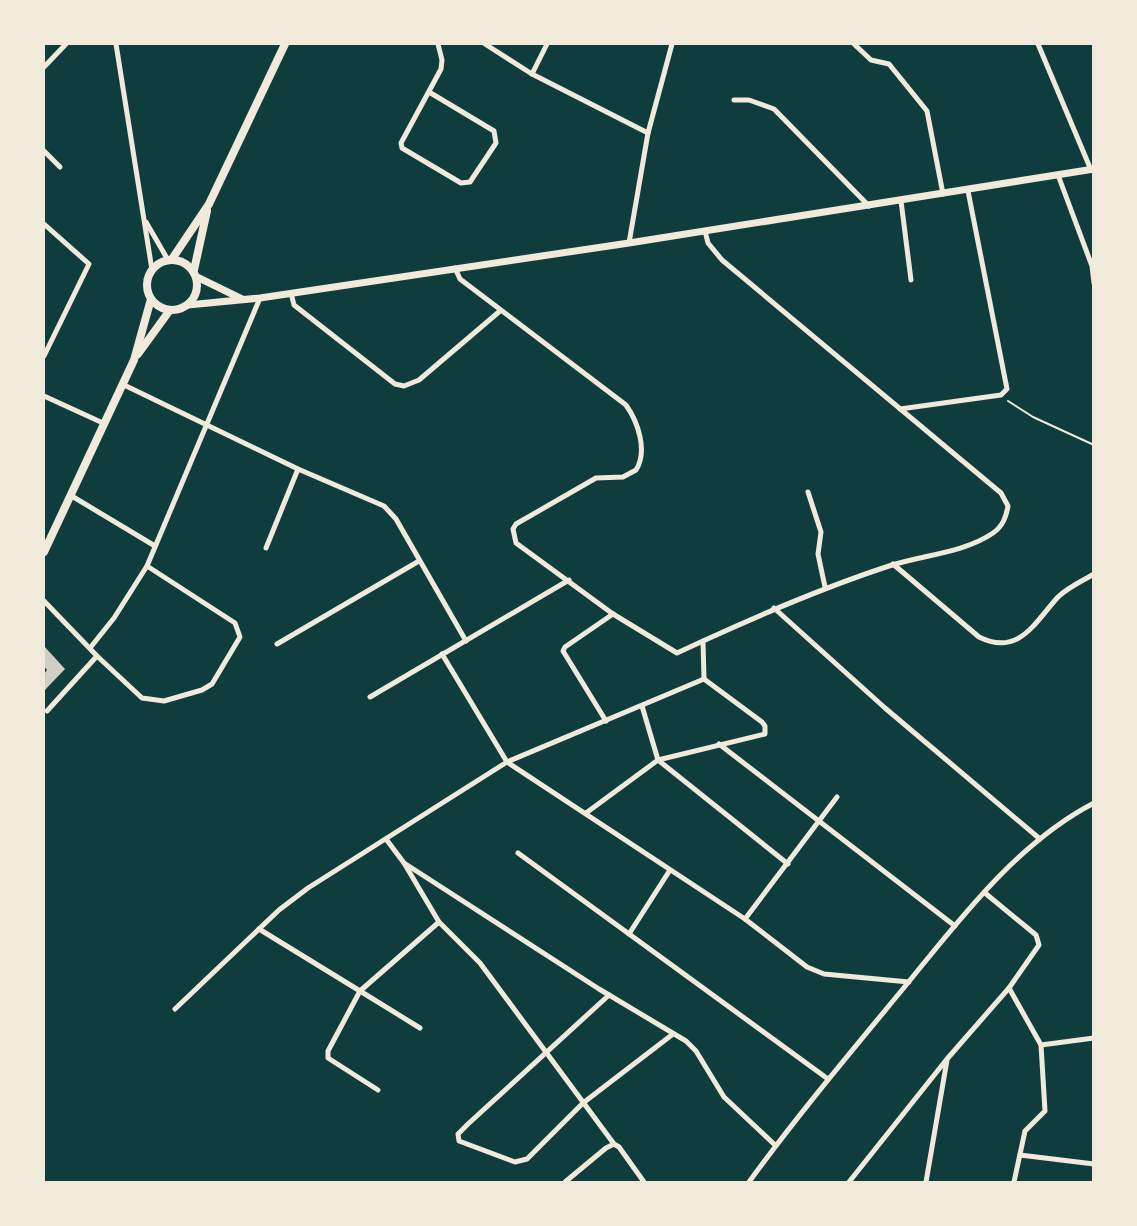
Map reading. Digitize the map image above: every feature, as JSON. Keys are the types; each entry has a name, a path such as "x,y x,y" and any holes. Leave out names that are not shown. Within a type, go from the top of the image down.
{"main road":[{"path":"209,204 195,274 197,293 188,305 170,310 159,307 151,299 147,284 152,270 170,260 209,204 285,44"},
{"path":"170,260 181,261 195,274"},
{"path":"134,360 151,299"},
{"path":"44,552 134,360 170,310"}],"street":[{"path":"44,67 66,44"},
{"path":"116,44 152,270"},
{"path":"429,92 494,131 495,143 470,182 461,183 402,148 401,143 441,69 442,60 438,44"},
{"path":"485,44 532,74 648,133"},
{"path":"532,74 547,44"},
{"path":"629,243 648,133 672,44"},
{"path":"854,44 872,60 889,64 927,111 943,194"},
{"path":"188,305 260,298 629,243 1092,170 1038,44"},
{"path":"734,100 749,100 774,109 869,206"},
{"path":"44,152 60,167"},
{"path":"1058,175 1092,266 1094,283"},
{"path":"900,409 1001,395 1007,389 968,191"},
{"path":"901,201 911,280"},
{"path":"144,218 170,260"},
{"path":"44,224 88,264 44,356"},
{"path":"455,268 460,279 626,405 637,420 641,454 636,470 623,477 596,478 516,524 513,529 516,543 613,614 676,653 825,587 893,564 973,543 994,532 1006,516 1008,506 1001,493 722,260 708,243 705,231"},
{"path":"195,274 244,300"},
{"path":"291,293 294,305 395,384 404,386 419,380 500,311"},
{"path":"90,648 114,618 147,566 260,298"},
{"path":"122,384 298,469 384,506 396,519 466,641"},
{"path":"44,396 103,423"},
{"path":"266,548 298,469"},
{"path":"808,492 821,532 818,554 825,587"},
{"path":"70,495 155,546"},
{"path":"277,644 419,561"},
{"path":"893,564 978,637 987,641 1007,643 1030,631 1059,597 1094,574"},
{"path":"44,601 97,656 142,698 154,701 202,690 212,684 232,654 240,637 235,623 147,566"},
{"path":"370,697 569,580"},
{"path":"774,608 885,708 1040,839"},
{"path":"606,721 563,651 565,646 613,614"},
{"path":"703,641 704,679"},
{"path":"442,654 507,762 745,919 807,967 824,974 909,982"},
{"path":"47,711 97,656"},
{"path":"175,1009 259,929 308,888 507,762 704,679"},
{"path":"586,813 658,760 719,744 763,736 765,726 704,679"},
{"path":"642,706 658,760 788,864"},
{"path":"719,744 955,926"},
{"path":"745,919 837,797"},
{"path":"758,1182 751,1180 775,1145 955,926 1040,839 1094,803"},
{"path":"386,838 404,863 439,922 480,963 644,1182"},
{"path":"518,853 828,1079"},
{"path":"404,863 673,1034 696,1051 724,1097 775,1145"},
{"path":"629,934 670,870"},
{"path":"849,1182 947,1059 1009,988 1039,945 1039,940 985,893"},
{"path":"378,1090 328,1058 328,1051 360,991 439,922"},
{"path":"259,929 420,1028"},
{"path":"1009,988 1041,1045 1045,1111 1025,1131 1014,1182"},
{"path":"609,995 463,1129 458,1134 459,1141 515,1162 527,1159 583,1103 673,1034"},
{"path":"1041,1045 1094,1038"},
{"path":"926,1182 947,1059"},
{"path":"565,1182 614,1144"},
{"path":"1020,1155 1094,1164"}],"path":[{"path":"1001,395 1033,417 1094,445"}],"building":[{"path":"44,646 65,669 44,691 44,674 47,670 44,666"}]}
